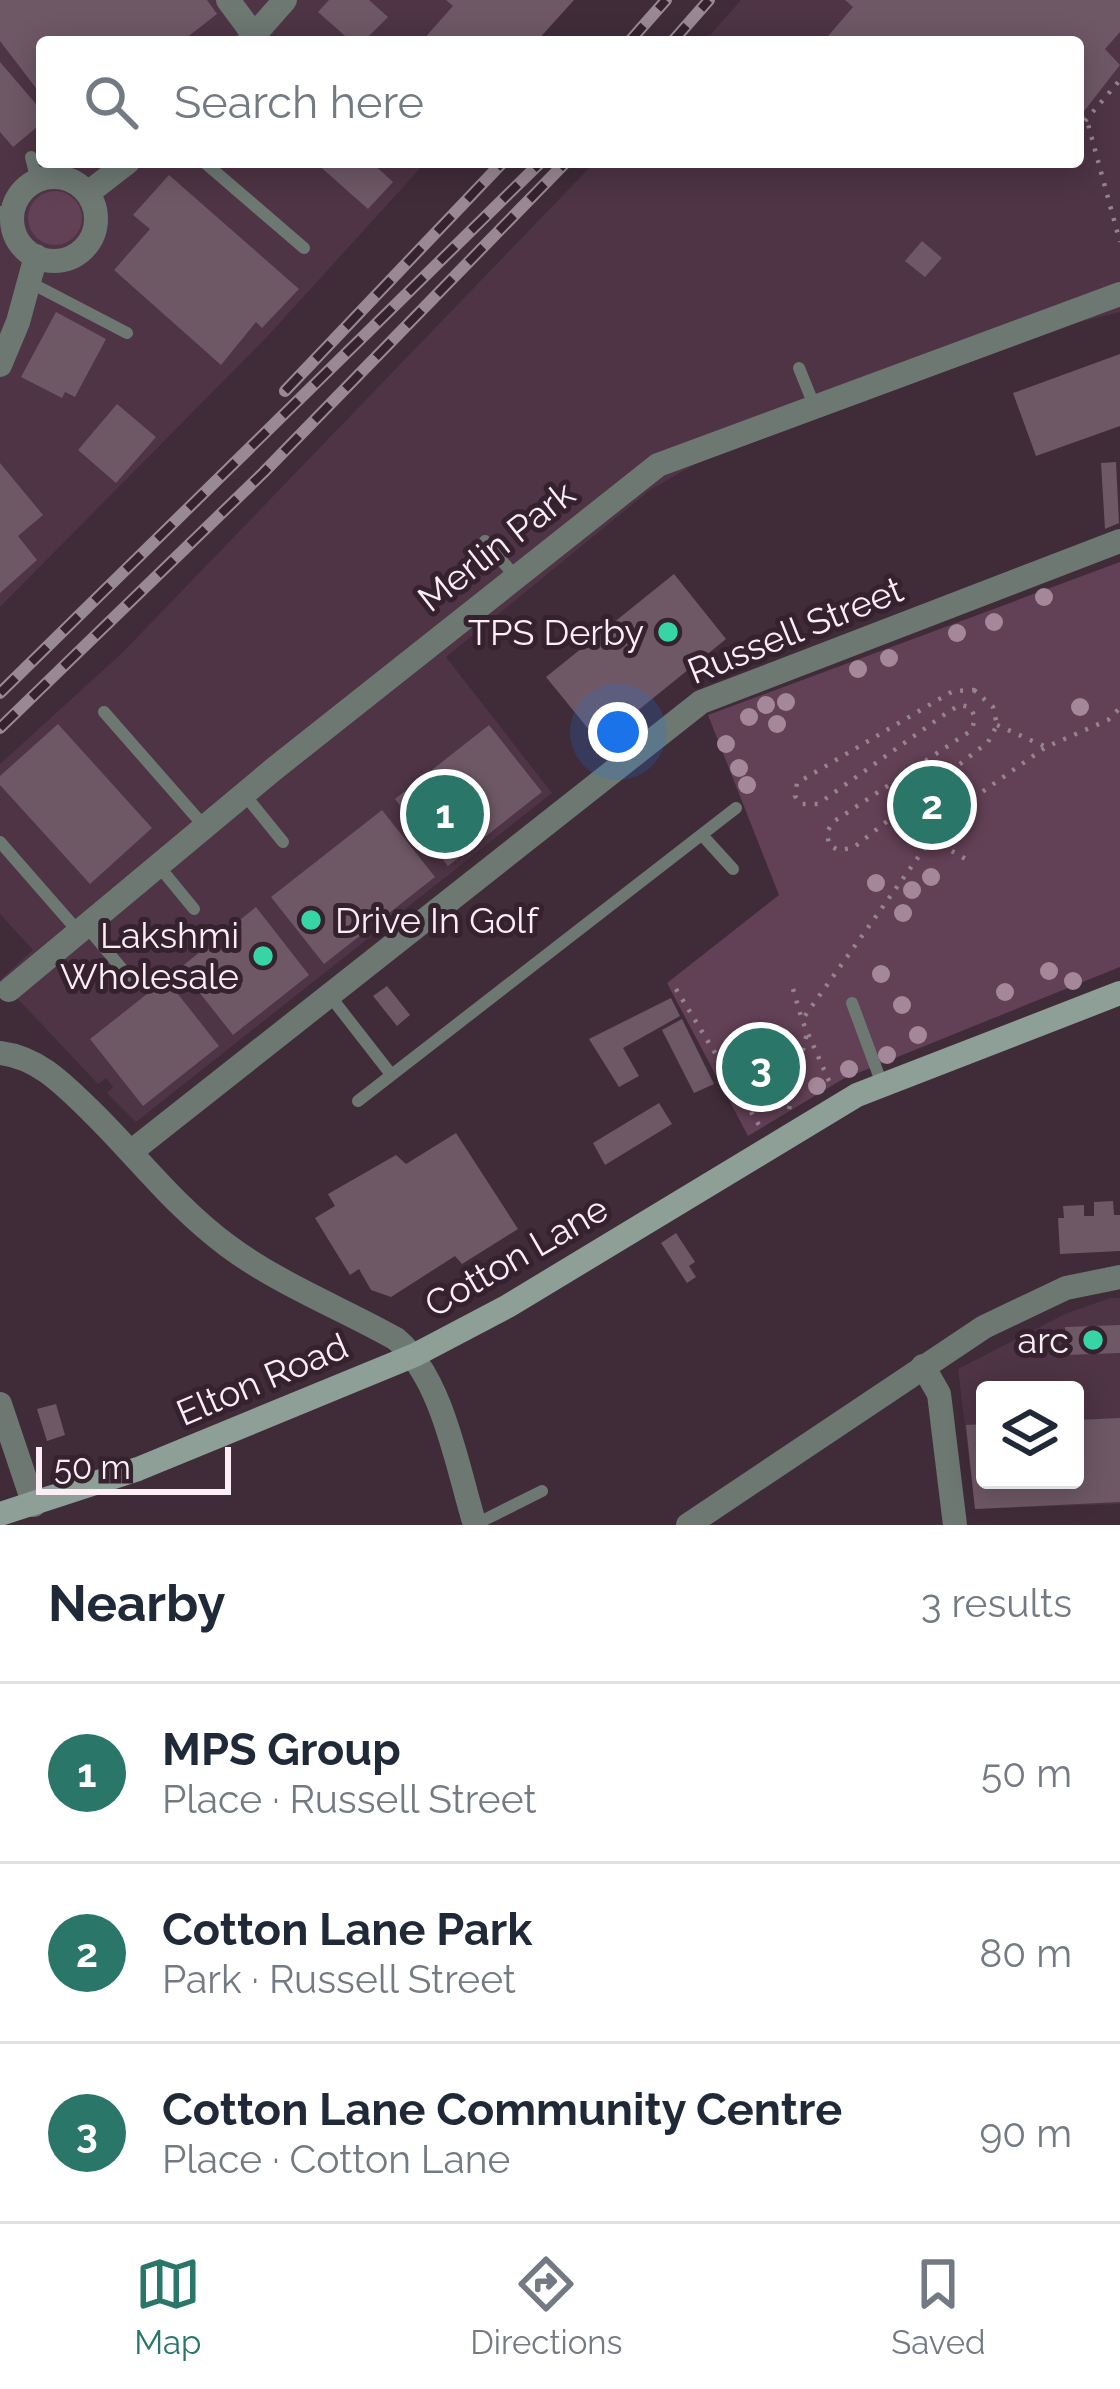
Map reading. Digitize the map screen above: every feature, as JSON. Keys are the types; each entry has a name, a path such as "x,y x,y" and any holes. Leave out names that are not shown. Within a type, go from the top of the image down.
{"street":[{"path":"228,0 250,36"},
{"path":"253,36 285,0"},
{"path":"88,193 120,168"},
{"path":"34,169 70,180 88,193 97,221 88,245 66,260 51,261 24,249 6,212 34,169"},
{"path":"0,365 36,256"},
{"name":"Merlin Park","path":"4,995 157,864 658,465 1120,294"},
{"name":"Russell Street","path":"132,1151 701,702 1120,541"},
{"name":"Cotton Lane","path":"0,1053 16,1055 49,1072 199,1223 231,1248 397,1339 415,1354 508,1306 841,1103 1120,993"},
{"path":"688,1525 923,1366 1025,1305 1066,1288 1120,1277"},
{"path":"415,1354 435,1395 475,1525"},
{"name":"Elton Road","path":"0,1514 138,1469 415,1354"},
{"path":"923,1366 939,1394 955,1525"},
{"path":"0,1404 34,1504"}],"lane":[{"path":"212,168 304,248"},
{"path":"29,282 127,333"},
{"path":"799,368 814,405"},
{"path":"485,542 515,576"},
{"path":"104,712 204,826"},
{"path":"244,794 283,842"},
{"path":"358,1101 736,808"},
{"path":"702,836 733,869"},
{"path":"0,842 128,976"},
{"path":"157,864 194,909"},
{"path":"329,995 390,1073"},
{"path":"852,1003 882,1084"},
{"path":"475,1525 542,1491"}],"path":[{"path":"1084,117 1120,80"},
{"path":"1084,121 1120,242"},
{"path":"974,689 993,707 997,725 988,742 853,848 838,850 829,845 827,832 833,822 972,730 975,717 970,707 960,705 948,712 818,804 802,804 795,796 797,784 813,771 952,691 974,689"},
{"path":"802,1020 955,812 1046,747 1108,720 1120,708"},
{"path":"997,725 1046,747"},
{"path":"931,839 971,862"},
{"path":"676,989 776,1142"},
{"path":"793,989 807,1033 841,1103"},
{"path":"776,1142 807,1033"}],"shaded area":[{"path":"0,0 574,0 541,36 36,36 36,168 421,168 265,339 0,607"},
{"path":"741,0 1120,0 1120,312 1080,322 699,462 650,490 446,657 552,793 136,1122 107,1093 113,1087 106,1078 98,1084 0,980 33,950 0,914 0,764 122,653 589,168 1084,168 1084,36 709,36"},
{"path":"55,191 74,199 82,218 74,237 55,245 36,237 28,218 36,199"},
{"path":"1120,562 1120,967 843,1079 748,1136 667,983 779,895 708,715"},
{"path":"1120,1298 1120,1504 975,1509 958,1369 1065,1314"}],"building":[{"path":"0,0 207,0 217,14 189,36 36,36 36,88 0,41"},
{"path":"329,0 369,0 388,17 369,36 345,36 318,12"},
{"path":"446,0 574,0 541,36 426,36 453,6"},
{"path":"845,0 1120,0 1120,32 1105,49 1120,65 1084,111 1084,36 828,36 853,7"},
{"path":"0,62 36,104 36,128 13,147 0,132"},
{"path":"322,168 378,168 393,182 368,209"},
{"path":"169,175 299,289 262,328 256,322 221,365 114,270 150,229 133,215"},
{"path":"922,241 942,258 925,277 905,261"},
{"path":"56,312 106,339 75,397 65,392 62,398 21,377"},
{"path":"1120,354 1120,426 1036,456 1013,393"},
{"path":"117,404 156,437 116,483 78,450"},
{"path":"1116,462 1119,523 1105,529 1101,463"},
{"path":"0,463 43,515 18,536 37,560 0,593"},
{"path":"674,574 726,639 599,742 546,677"},
{"path":"58,724 152,828 90,884 0,785 0,776"},
{"path":"489,725 542,792 448,866 395,799"},
{"path":"382,810 435,877 324,964 271,897"},
{"path":"256,907 309,975 233,1035 180,968"},
{"path":"166,979 219,1046 143,1106 90,1039"},
{"path":"387,986 410,1015 397,1026 373,996"},
{"path":"671,998 680,1016 623,1048 639,1076 619,1087 589,1039"},
{"path":"682,1019 714,1084 694,1093 662,1030"},
{"path":"758,1029 764,1039 776,1031 795,1063 782,1072 791,1087 757,1107 729,1059 751,1046 745,1036"},
{"path":"659,1103 672,1124 605,1165 593,1143"},
{"path":"456,1133 518,1229 462,1264 455,1256 391,1297 371,1290 359,1269 350,1275 315,1218 335,1206 328,1194 396,1155 406,1164"},
{"path":"1113,1201 1114,1215 1120,1215 1120,1251 1060,1254 1058,1218 1064,1218 1063,1206 1084,1205 1084,1216 1094,1216 1094,1202"},
{"path":"676,1233 695,1262 689,1266 696,1277 687,1283 661,1243"},
{"name":"arc","path":"1120,1325 1120,1353 1066,1355 1065,1327"},
{"path":"56,1404 65,1435 47,1441 37,1409"},
{"path":"1120,1418 1120,1502 975,1509 966,1425 976,1424 976,1489 1084,1489 1084,1420"}],"railway":[{"path":"634,36 666,0"},
{"path":"677,36 709,0"},
{"path":"285,391 497,168"},
{"path":"0,693 535,168"},
{"path":"0,728 263,473 560,168"}],"place":[{"name":"TPS Derby","path":"668,632"},
{"name":"Cotton Lane Park","path":"932,805"},
{"name":"MPS Group","path":"445,814"},
{"name":"Drive In Golf","path":"311,920"},
{"name":"Lakshmi Wholesale","path":"263,956"},
{"name":"Cotton Lane Community Centre","path":"761,1067"},
{"name":"arc","path":"1093,1340"}]}
